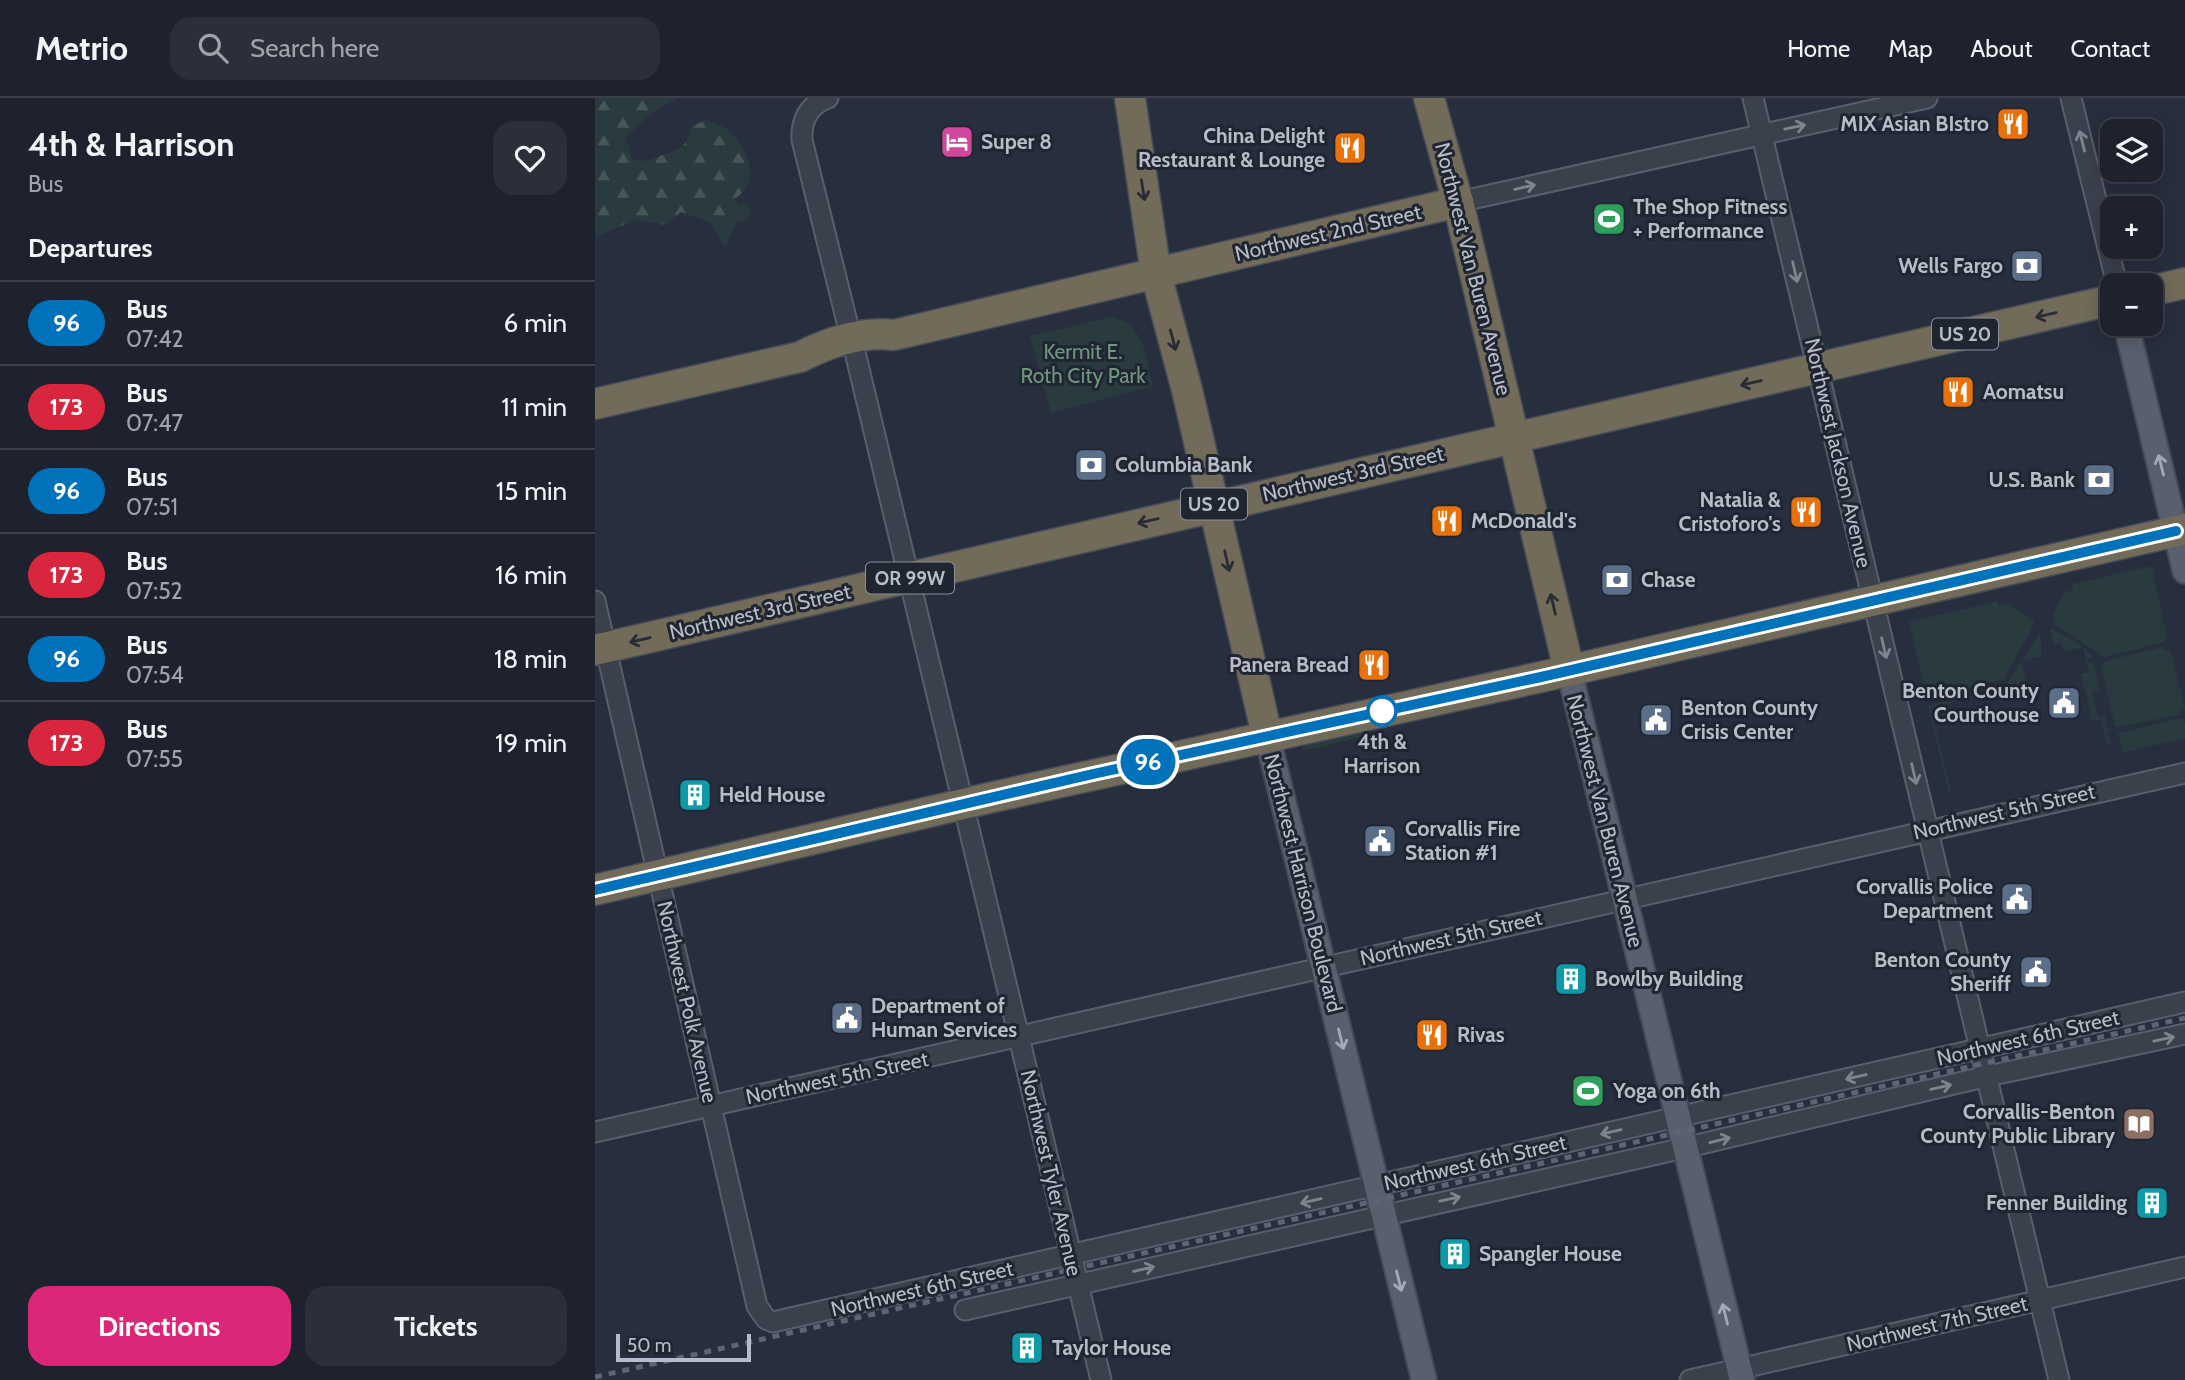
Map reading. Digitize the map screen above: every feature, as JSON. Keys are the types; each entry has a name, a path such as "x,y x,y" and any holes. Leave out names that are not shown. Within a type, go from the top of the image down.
{"highway":[{"name":"Northwest Harrison Boulevard","path":"1131,98 1156,274 1267,735"},
{"name":"Northwest Van Buren Avenue","path":"1429,98 1458,202 1569,670"},
{"name":"Northwest 2nd Street","path":"595,404 800,357 823,345 853,345 874,333 894,335 1458,202"},
{"path":"2163,288 2185,283"},
{"name":"Northwest 3rd Street","path":"600,649 2100,303"},
{"path":"595,890 964,803 1569,670 2180,530"}],"main road":[{"path":"2129,336 2180,530 2185,571"},
{"name":"Northwest Van Buren Avenue","path":"1569,670 1740,1375"},
{"name":"Northwest Harrison Boulevard","path":"1267,735 1424,1380"}],"street":[{"name":"Northwest Tyler Avenue","path":"828,98 815,104 805,117 802,141 964,803 1101,1380"},
{"name":"Northwest Jackson Avenue","path":"1753,98 1983,1049 2059,1380"},
{"name":"Northwest 2nd Street","path":"1458,202 1927,98"},
{"path":"2071,98 2114,273"},
{"name":"Northwest Polk Avenue","path":"595,601 600,649 657,875 757,1306 766,1319"},
{"name":"Northwest 5th Street","path":"595,1132 2185,773"},
{"name":"Northwest 6th Street","path":"766,1319 782,1321 2185,1002"},
{"name":"Northwest 6th Street","path":"965,1310 1384,1214 1684,1149 1988,1076 2185,1034"},
{"name":"Northwest 7th Street","path":"1690,1380 1740,1375 2040,1300 2185,1267"}],"green space":[{"path":"595,98 677,98 650,114 626,137 631,158 636,160 648,160 680,148 688,138 691,127 705,120 725,128 737,139 747,156 750,174 748,183 736,198 738,205 747,203 751,211 747,220 736,223 725,247 710,222 681,212 665,225 636,220 595,237"},
{"name":"Kermit E. Roth City Park","path":"1112,317 1123,321 1138,335 1146,354 1153,386 1051,413 1030,336"},
{"path":"2152,566 2167,639 2162,643 2104,657 2053,623 2053,614 2065,592 2073,590 2072,584"},
{"path":"1998,601 1999,606 2008,604 2033,620 2034,624 2004,679 1927,697 1909,622"},
{"path":"2053,629 2083,647 2064,652 2061,643 2054,645 2050,630"},
{"path":"2040,632 2042,656 2021,661"},
{"path":"2083,647 2093,658 2088,659 2089,663 2094,662 2100,690 2092,692 2098,717 2105,716 2109,731 2106,732 2112,743 2107,744 2101,720 2092,721 2081,674 2089,672"},
{"path":"2163,647 2164,651 2170,649 2185,709 2180,710 2181,715 2115,727 2101,666 2106,661"},
{"path":"2021,661 2026,682 2002,689 1998,695 1990,690 2006,685"},
{"path":"1974,694 1974,697 1931,708 1951,791 1949,792 1928,706"},
{"path":"2182,718 2185,723 2185,738 2123,753 2118,733"},
{"path":"1356,733 1366,736 1303,751 1303,745"}],"railway":[{"path":"595,1377 2185,1018"}],"bus line":[{"name":"96","path":"595,890 978,800 1541,677 2176,531"}],"place":[{"name":"MIX Asian BIstro","path":"2013,124"},
{"name":"Super 8","path":"957,142"},
{"name":"China Delight Restaurant & Lounge","path":"1350,148"},
{"name":"The Shop Fitness + Performance","path":"1609,219"},
{"name":"Wells Fargo","path":"2027,266"},
{"name":"Aomatsu","path":"1958,392"},
{"name":"Columbia Bank","path":"1091,465"},
{"name":"U.S. Bank","path":"2099,480"},
{"name":"Natalia & Cristoforo's","path":"1806,512"},
{"name":"McDonald's","path":"1447,521"},
{"name":"Chase","path":"1617,580"},
{"name":"Panera Bread","path":"1374,665"},
{"name":"Benton County Courthouse","path":"2064,703"},
{"name":"4th & Harrison","path":"1382,711"},
{"name":"Benton County Crisis Center","path":"1656,720"},
{"name":"Held House","path":"695,795"},
{"name":"Corvallis Fire Station #1","path":"1380,841"},
{"name":"Corvallis Police Department","path":"2017,899"},
{"name":"Benton County Sheriff","path":"2036,972"},
{"name":"Bowlby Building","path":"1571,979"},
{"name":"Department of Human Services","path":"847,1018"},
{"name":"Rivas","path":"1432,1035"},
{"name":"Yoga on 6th","path":"1588,1091"},
{"name":"Corvallis-Benton County Public Library","path":"2139,1124"},
{"name":"Fenner Building","path":"2152,1203"},
{"name":"Spangler House","path":"1455,1254"},
{"name":"Taylor House","path":"1027,1348"}]}
